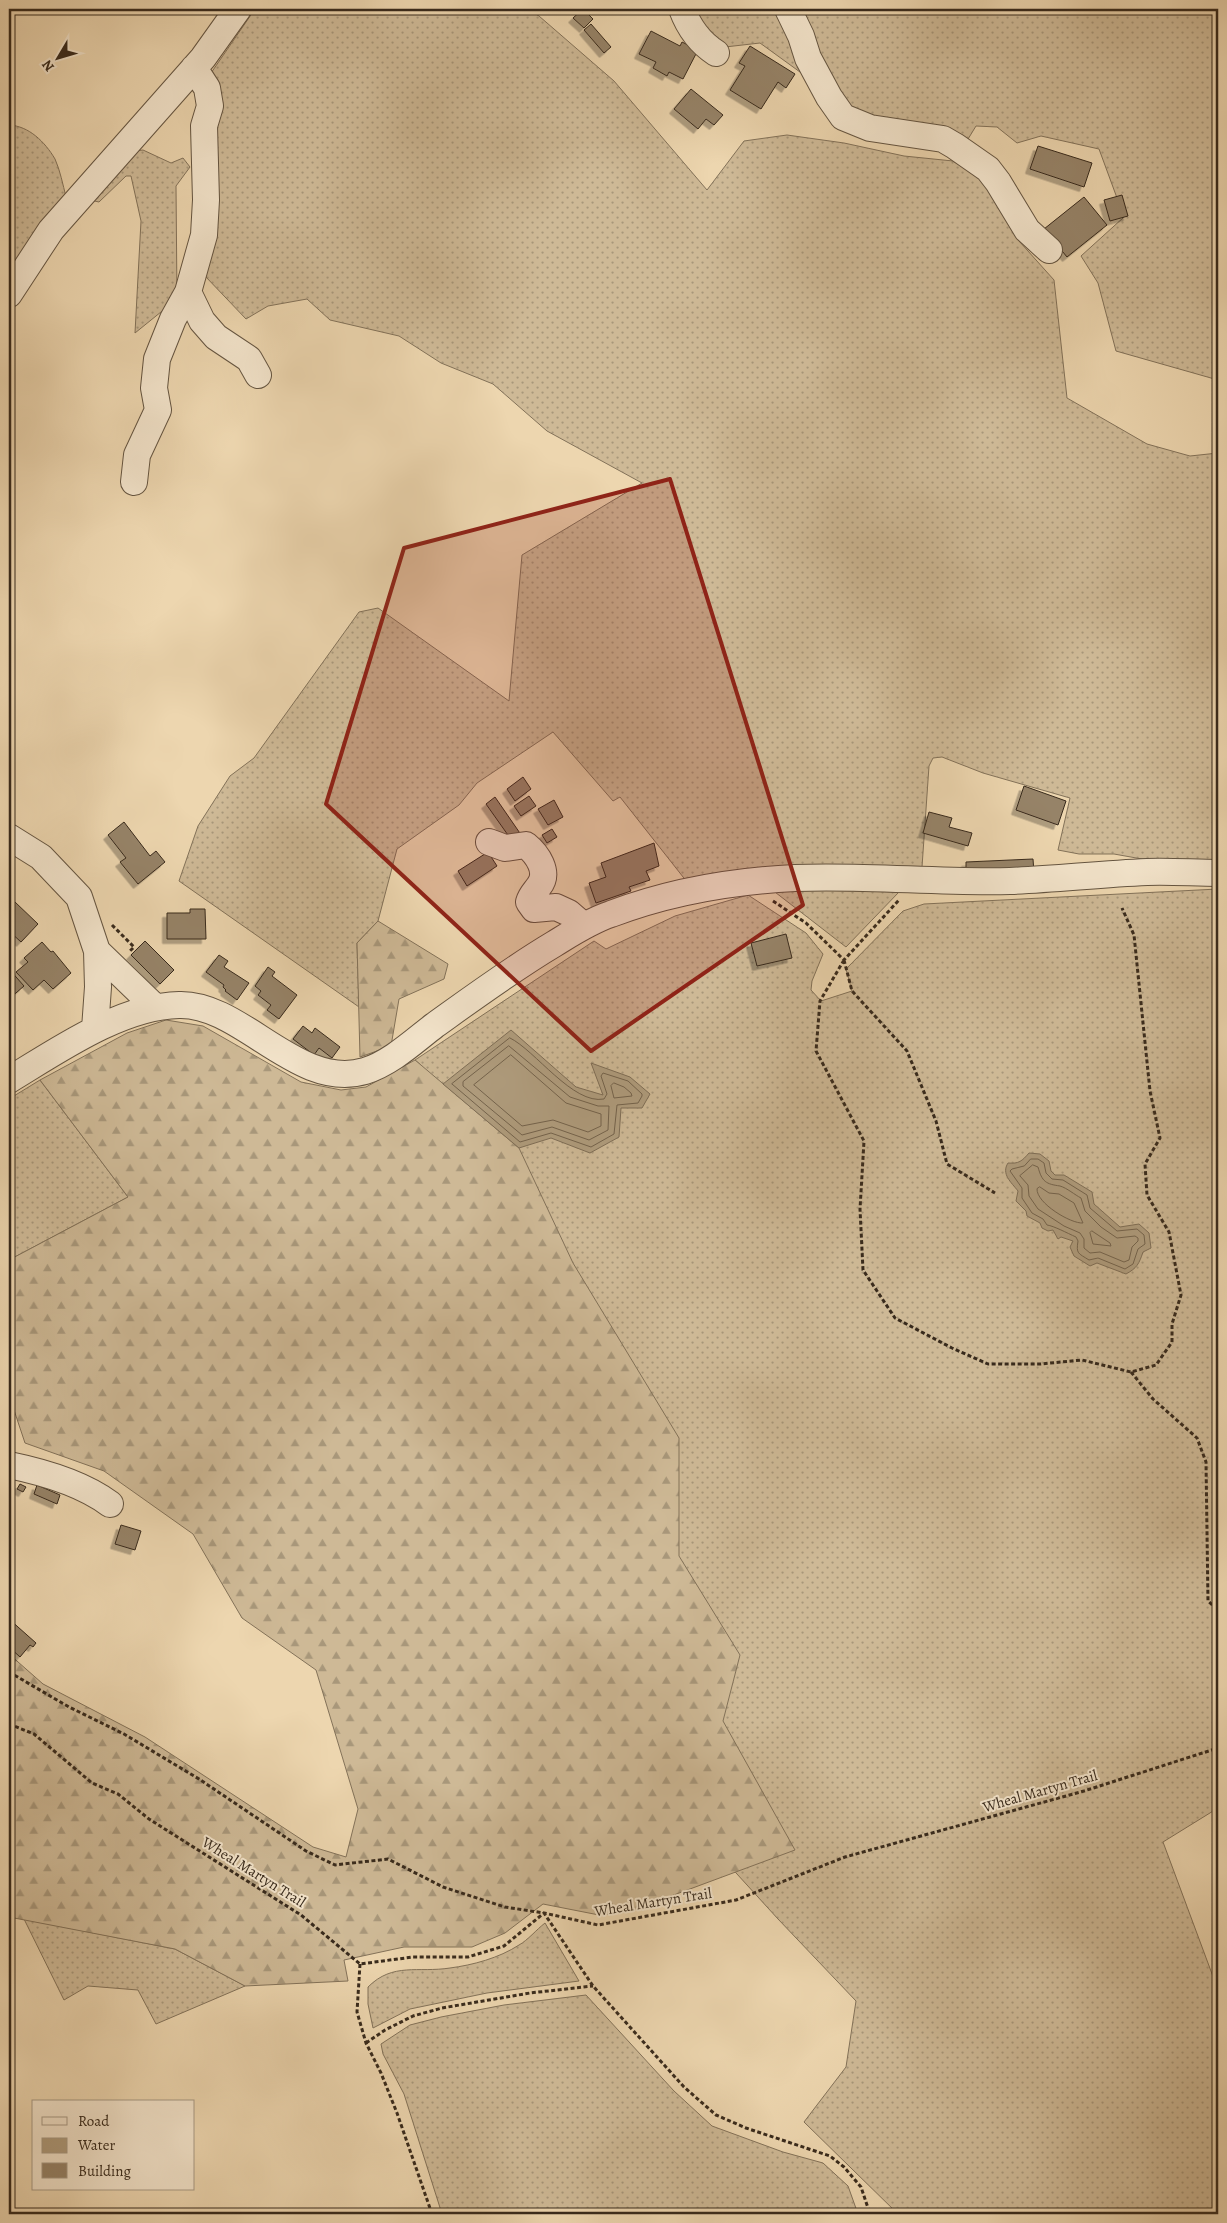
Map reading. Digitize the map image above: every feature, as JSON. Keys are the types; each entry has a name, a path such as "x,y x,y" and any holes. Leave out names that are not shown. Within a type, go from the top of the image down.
{"street":[{"path":"9,294 51,230 194,68 238,9"},
{"path":"682,9 694,34 702,44 716,53"},
{"path":"788,9 801,36 808,58 836,110 843,117 855,123 880,130 943,139 955,146 988,169 1002,188 1027,230 1049,250"},
{"path":"134,482 137,455 158,410 154,388 157,359 173,319 188,292 204,235 206,200 204,126 210,106 207,88 194,68"},
{"path":"188,292 202,321 216,338 249,359 258,375"},
{"path":"9,837 41,857 79,897 97,951 98,987 95,1029"},
{"path":"489,842 505,848 526,845 532,850 537,857 544,877 531,895 529,902 534,909 556,907 569,913 584,926"},
{"path":"9,1080 95,1029 155,1007 183,1004 212,1012 249,1031 283,1053 328,1073 344,1074 366,1070 390,1058 506,973 584,926 610,914 680,893 747,882 797,878 1009,881 1151,872 1218,873"},
{"path":"97,951 155,1007"},
{"path":"9,1465 28,1469 80,1486 96,1493 110,1504"}],"path":[{"path":"919,880 844,960 820,1001 816,1051 864,1141 860,1209 863,1270 895,1318 952,1348 988,1364 1041,1364 1082,1360 1131,1372 1156,1365 1172,1342 1172,1324 1181,1295 1169,1232 1147,1195 1145,1164 1160,1138 1150,1091 1134,935 1122,908"},
{"path":"747,882 806,924 844,960 852,990 907,1051 936,1121 947,1164 995,1193"},
{"path":"1131,1372 1153,1399 1197,1438 1206,1462 1208,1601 1218,1610"},
{"name":"Wheal Martyn Trail","path":"9,1672 69,1707 124,1734 199,1779 306,1851 335,1865 388,1859 443,1888 505,1906 598,1925 736,1900 844,1856 1084,1791 1218,1748"},
{"name":"Wheal Martyn Trail","path":"9,1724 34,1734 92,1783 118,1794 148,1819 301,1915 360,1964"},
{"path":"432,2214 397,2113 381,2073 366,2043 357,2012 360,1964 413,1957 468,1957 504,1946 544,1913 593,1986 684,2087 716,2116 830,2156 844,2167 860,2188 870,2214"},
{"path":"366,2043 385,2030 413,2016 442,2008 530,1993 593,1986"}],"highlighted area":[{"path":"670,479 803,905 591,1051 326,804 404,548"}],"green space":[{"path":"255,9 527,9 539,16 614,81 707,190 744,141 787,135 844,143 904,156 953,161 983,180 1019,241 1054,280 1067,398 1147,444 1190,456 1218,453 1218,864 1163,864 1114,854 1079,854 1058,850 1070,798 983,773 942,757 933,758 929,766 922,867 687,882 620,797 613,801 553,732 477,783 459,805 397,849 378,921 357,943 359,1007 179,881 198,826 230,776 254,758 359,612 378,608 509,701 522,555 642,483 547,431 493,384 441,363 399,336 330,320 307,299 268,306 246,319 205,276 211,73"},
{"path":"693,9 779,9 811,80 760,43 725,47 709,37"},
{"path":"796,9 1218,9 1218,380 1116,351 1098,283 1081,256 1124,217 1099,149 1041,136 1017,143 997,127 976,126 965,144 850,112"},
{"path":"9,125 23,128 30,132 46,147 57,163 66,197 9,279"},
{"path":"143,150 171,163 183,158 190,167 176,186 177,299 135,333 141,221 131,176 126,176 99,202 90,200 126,152"},
{"path":"771,889 899,892 846,947"},
{"path":"1218,889 1218,1808 1163,1842 1218,1990 1218,2214 898,2214 804,2122 846,2067 856,2001 665,1795 421,1065 415,1060 594,941 606,949 675,916 748,895 806,933 823,954 812,981 811,990 821,1001 852,991 846,969 903,911 924,904"},
{"path":"378,921 448,964 444,979 399,999 391,1046 360,1057 357,943"},
{"path":"166,1020 203,1026 301,1082 341,1090 366,1087 415,1060 519,1148 573,1263 679,1438 679,1556 740,1655 723,1721 795,1850 628,1912 599,1915 543,1904 505,1933 472,1947 404,1947 344,1960 348,1981 245,1986 175,1949 9,1917 9,1654 43,1684 145,1737 313,1847 346,1857 358,1809 316,1670 242,1618 193,1534 104,1471 25,1443 9,1395 9,1260 128,1197 40,1080 127,1033"},
{"path":"40,1080 128,1197 9,1260 9,1099"},
{"path":"24,1919 175,1949 245,1986 156,2024 138,1990 88,1986 64,2000"},
{"path":"545,1923 579,1981 487,1993 410,2009 373,2028 368,2004 368,1987 377,1979 396,1971 450,1968 486,1960 503,1954 519,1945"},
{"path":"586,1995 674,2091 712,2126 783,2152 823,2163 848,2186 858,2214 442,2214 404,2094 383,2054 381,2044 410,2025 441,2017 504,2005"}],"water":[{"path":"511,1030 576,1087 603,1095 591,1063 630,1077 650,1094 642,1108 621,1108 619,1137 590,1153 551,1138 519,1148 443,1084"},
{"path":"1029,1153 1040,1154 1049,1161 1051,1171 1055,1175 1064,1175 1092,1192 1094,1204 1120,1227 1139,1224 1149,1233 1151,1248 1143,1252 1135,1268 1126,1274 1097,1263 1090,1266 1074,1256 1070,1247 1073,1241 1061,1237 1058,1239 1053,1230 1048,1231 1042,1228 1040,1223 1027,1216 1026,1211 1016,1201 1018,1191 1006,1174 1006,1167 1008,1163 1020,1161"}],"building":[{"path":"583,9 593,19 584,28 573,18"},
{"path":"591,24 611,47 604,53 584,30"},
{"path":"651,31 680,46 682,42 698,50 683,79 669,72 667,76 653,68 656,62 639,54"},
{"path":"750,46 795,74 786,88 778,82 761,109 730,90 745,66 739,63"},
{"path":"691,89 723,115 714,125 706,119 698,129 674,109"},
{"path":"1038,146 1092,163 1084,187 1030,169"},
{"path":"1122,195 1128,216 1110,221 1104,200"},
{"path":"1084,197 1107,225 1067,257 1044,229"},
{"path":"523,777 531,789 515,801 507,789"},
{"path":"1024,786 1066,801 1058,825 1016,810"},
{"path":"529,796 536,806 521,816 514,806"},
{"path":"495,797 524,839 515,845 486,804"},
{"path":"554,800 563,817 548,825 538,809"},
{"path":"929,812 952,818 949,827 972,833 968,846 923,833"},
{"path":"124,822 150,856 156,851 165,862 138,884 120,862 126,858 108,835"},
{"path":"552,829 557,837 547,843 542,835"},
{"path":"654,843 659,866 646,871 650,880 629,887 631,891 596,903 589,883 606,877 601,863"},
{"path":"488,852 497,866 467,886 458,871"},
{"path":"1033,859 1034,873 966,876 966,862"},
{"path":"9,900 13,904 15,902 38,924 21,942 9,931"},
{"path":"190,909 205,909 206,939 167,939 167,913 190,913"},
{"path":"786,934 792,958 757,966 751,943"},
{"path":"145,941 174,970 160,984 131,955"},
{"path":"42,942 51,952 53,951 71,973 53,989 44,980 33,990 16,972 28,962 24,958"},
{"path":"219,955 228,961 224,967 249,983 237,1000 225,991 224,985 206,972"},
{"path":"268,967 275,972 272,976 297,995 279,1019 267,1010 271,1005 258,995 261,991 255,986"},
{"path":"9,969 24,986 9,999"},
{"path":"303,1026 312,1033 315,1028 340,1047 332,1058 319,1048 314,1055 293,1039"},
{"path":"20,1484 26,1487 23,1492 17,1489"},
{"path":"37,1485 60,1495 57,1504 34,1494"},
{"path":"121,1525 141,1531 135,1550 115,1544"},
{"path":"9,1619 36,1643 33,1647 30,1645 20,1657 9,1647"}]}
